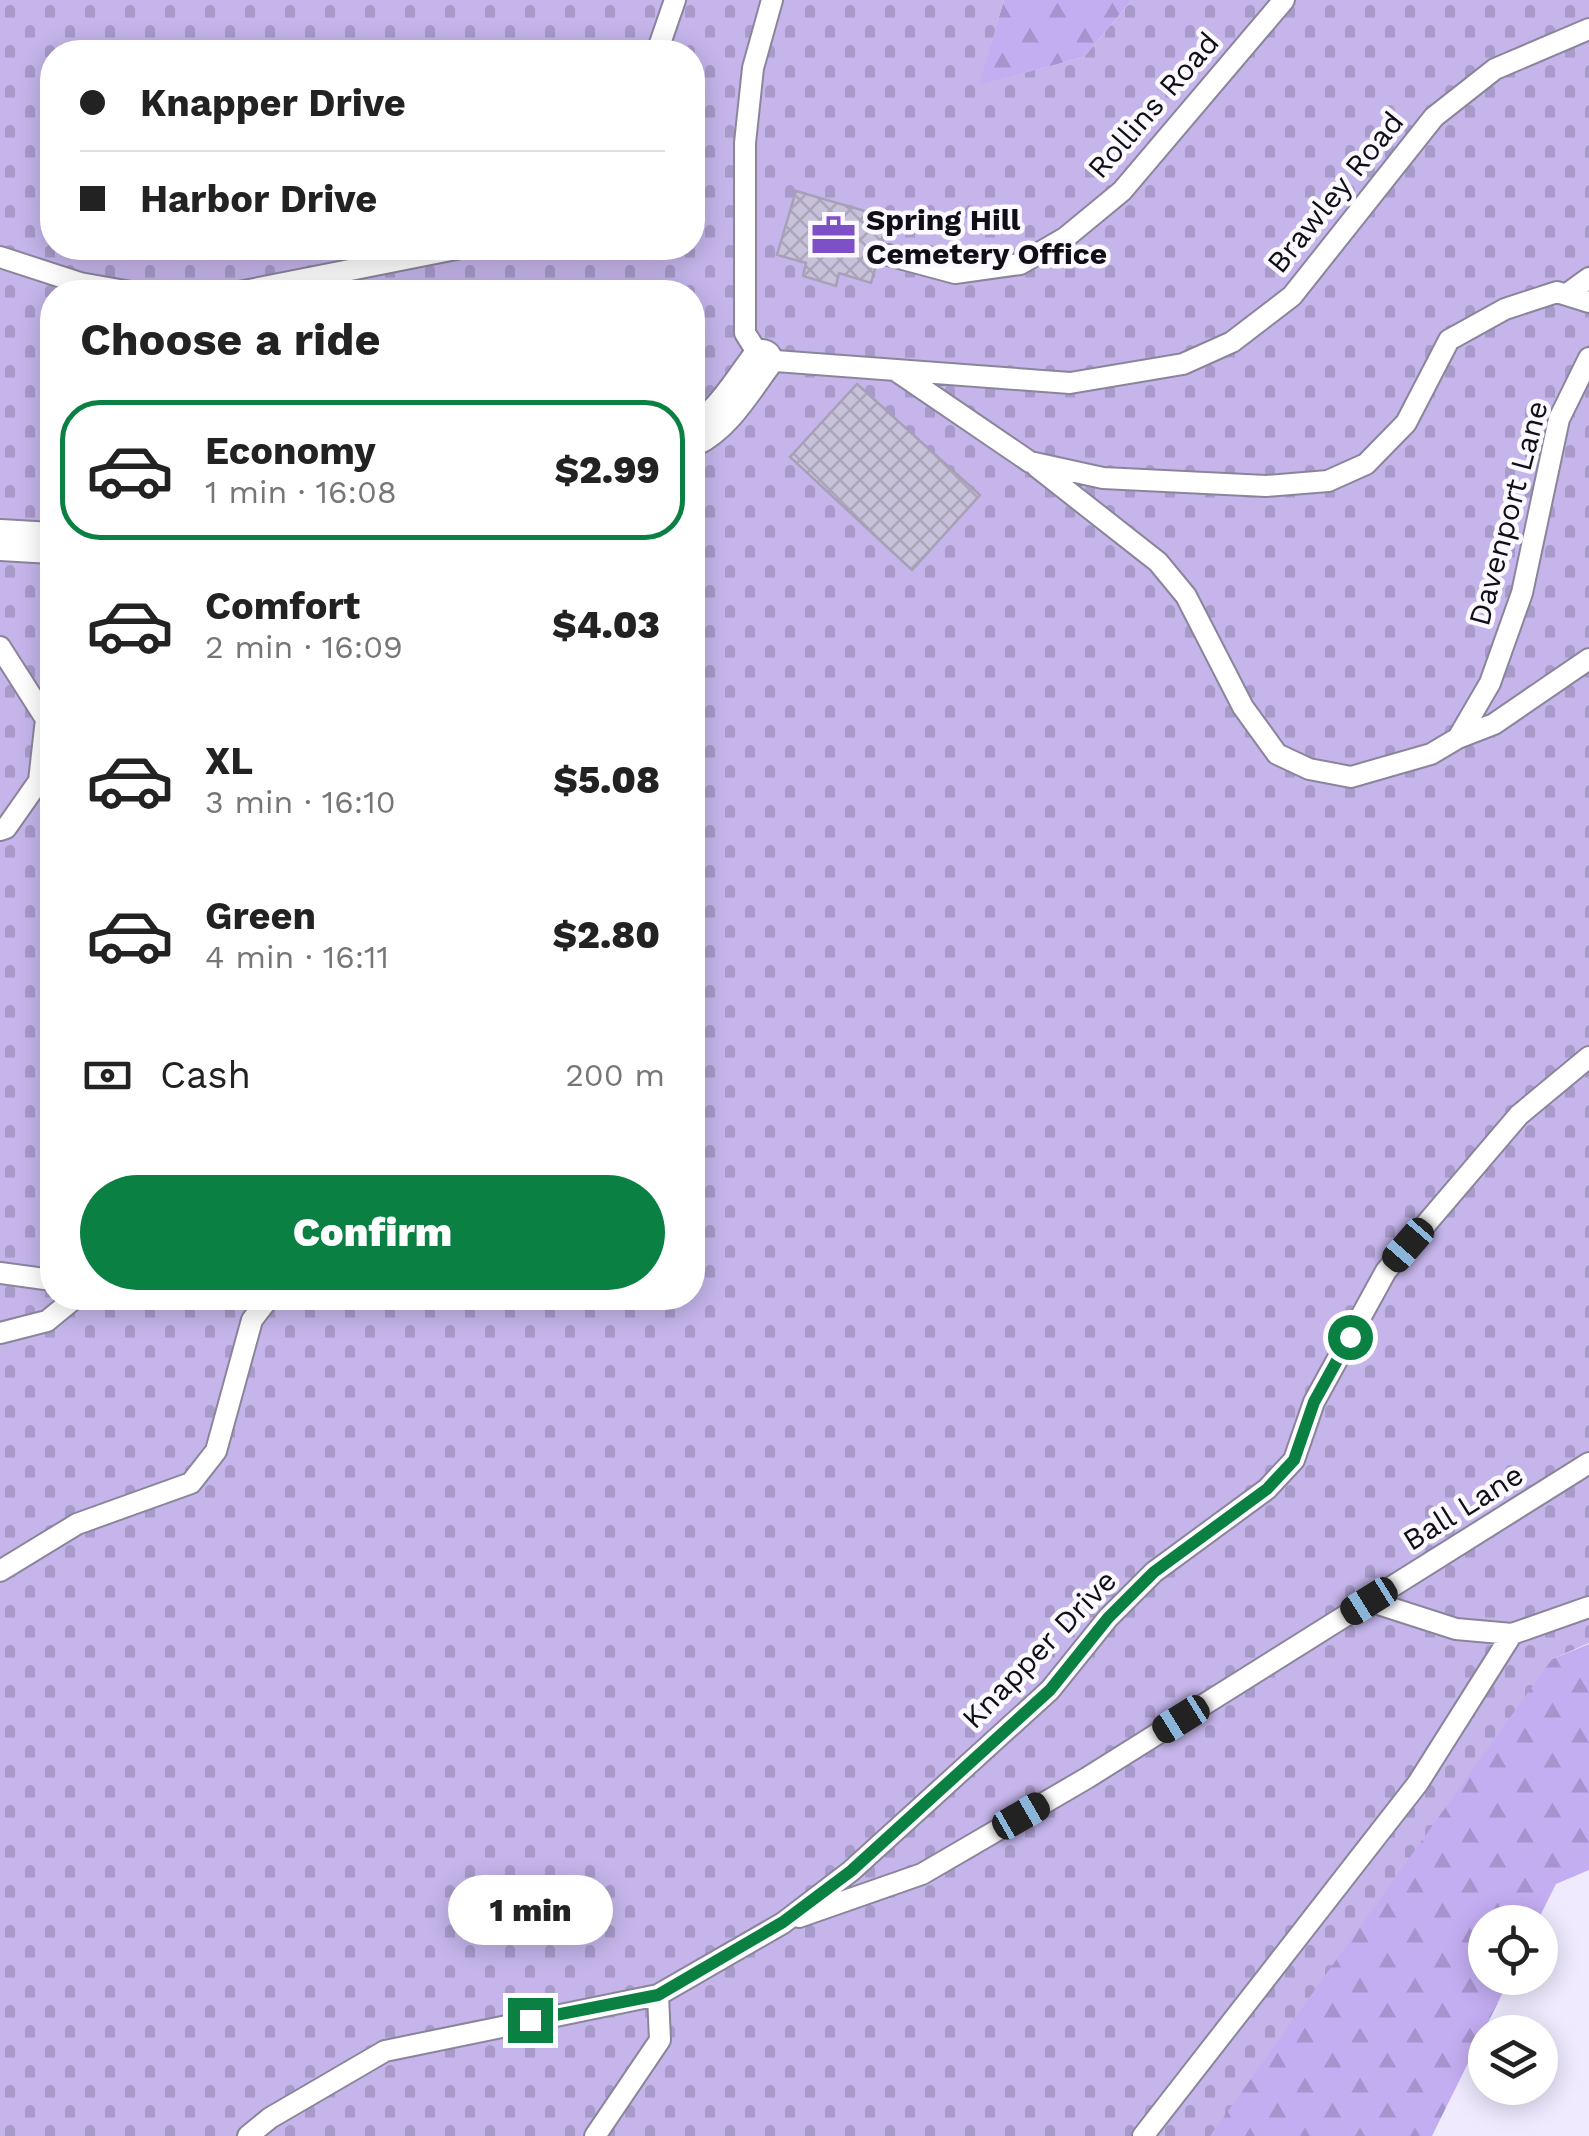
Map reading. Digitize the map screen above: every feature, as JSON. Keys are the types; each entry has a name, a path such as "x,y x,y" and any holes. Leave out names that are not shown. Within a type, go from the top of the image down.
{"street":[{"path":"705,429 762,360"},
{"path":"0,540 40,542"}],"lane":[{"path":"661,40 675,0"},
{"path":"762,360 745,333 745,143 753,68 772,0"},
{"name":"Rollins Road","path":"888,255 954,273 1020,264 1065,238 1122,190 1284,0"},
{"name":"Brawley Road","path":"762,360 1070,382 1183,364 1232,342 1292,296 1434,116 1494,69 1589,29"},
{"path":"0,257 68,280"},
{"path":"300,280 401,260"},
{"path":"1567,294 1589,278"},
{"path":"1030,462 1103,478 1266,486 1328,482 1366,464 1406,423 1449,340 1504,308 1557,292 1589,302"},
{"name":"Davenport Lane","path":"1458,738 1490,683 1522,593 1558,420 1589,358"},
{"path":"894,368 1030,462 1158,562 1186,596 1243,707 1277,754 1308,769 1351,776 1432,754 1458,738 1494,724 1589,659"},
{"path":"0,647 40,710"},
{"path":"0,830 6,828 39,781 40,772"},
{"name":"Knapper Drive","path":"248,2136 270,2118 385,2051 658,1995 783,1922 851,1871 1050,1690 1108,1618 1154,1572 1281,1475 1294,1460 1314,1402 1386,1271 1519,1115 1589,1057"},
{"path":"0,1273 40,1278"},
{"path":"0,1333 47,1320 60,1310"},
{"path":"0,1571 77,1524 191,1484 216,1451 252,1320 260,1310"},
{"name":"Ball Lane","path":"783,1922 922,1874 1087,1778 1589,1463"},
{"path":"1369,1601 1456,1629 1512,1634 1589,1606"},
{"path":"1143,2136 1418,1784 1512,1634"},
{"path":"595,2136 660,2040 658,1995"}],"green space":[{"path":"0,0 1004,0 979,85 1084,57 1132,0 1589,0 1589,1643 1552,1659 1210,2136 0,2136"},
{"path":"1004,0 1132,0 1084,57 978,86"},
{"path":"1589,1644 1589,1870 1556,1884 1546,1905 1468,1905 1468,1995 1502,1995 1492,2015 1468,2015 1468,2063 1432,2136 1179,2136 1552,1659"}],"building":[{"name":"Spring Hill Cemetery Office","path":"796,191 889,218 871,283 839,273 836,286 803,276 806,263 777,255"},
{"path":"857,384 980,495 912,570 790,457"}],"place":[{"name":"Spring Hill Cemetery Office","path":"833,236"}],"route":[{"path":"530,2020 658,1995 783,1922 851,1871 1050,1690 1108,1618 1154,1572 1267,1489 1294,1460 1314,1402 1350,1337"}]}
